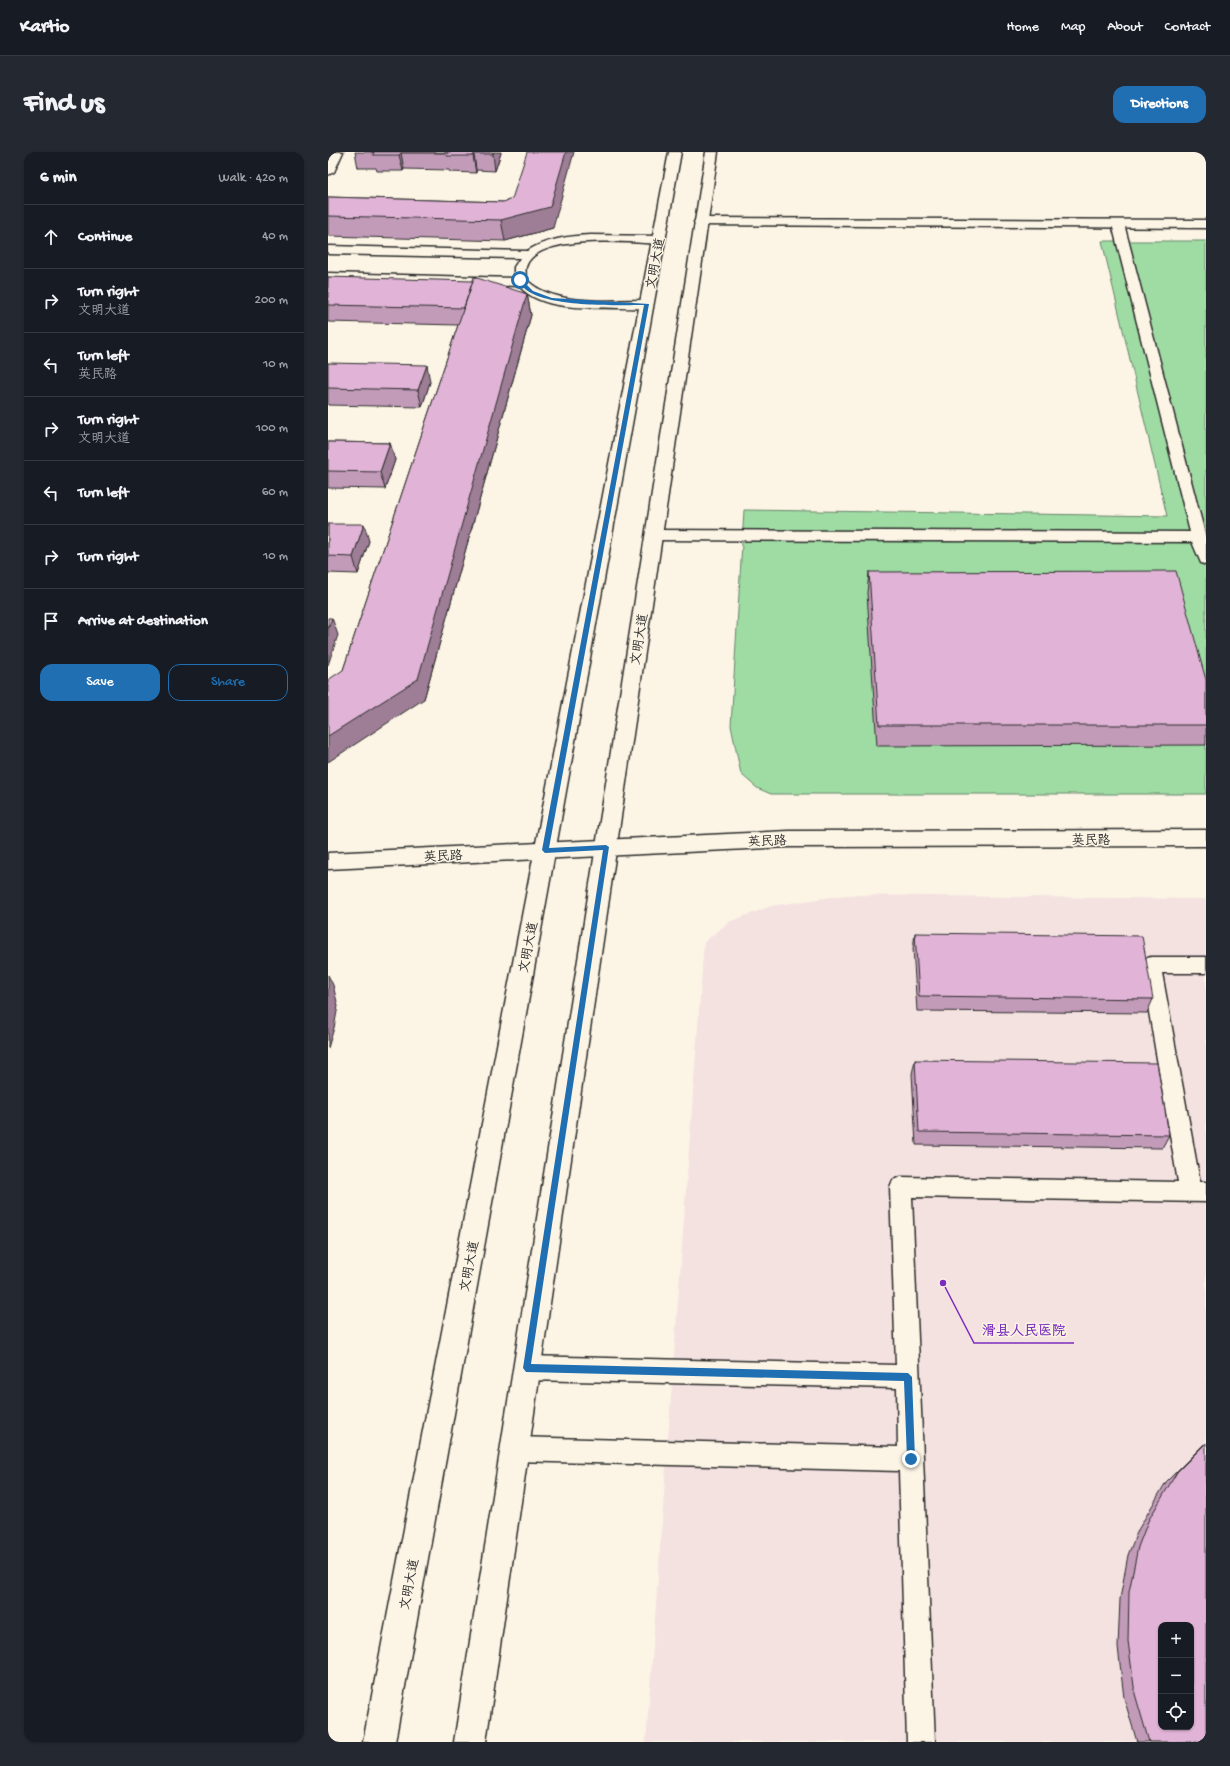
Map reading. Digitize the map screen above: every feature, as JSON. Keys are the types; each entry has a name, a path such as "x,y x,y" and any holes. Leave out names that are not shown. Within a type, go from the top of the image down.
{"main road":[{"name":"文明大道","path":"379,1742 675,152"},
{"name":"文明大道","path":"470,1742 712,152"},
{"path":"701,222 1206,224"},
{"name":"英民路","path":"328,861 788,839 1206,838"}],"lane":[{"path":"328,172 338,152"},
{"path":"1118,224 1198,537 1206,560"},
{"path":"647,304 552,300 532,292 520,280 520,267 529,255 547,245 570,239 659,240"},
{"path":"328,250 529,255"},
{"path":"328,277 522,282"},
{"path":"653,535 1198,537"},
{"path":"921,1742 902,1187 1198,1192 1151,964 1206,965"},
{"path":"526,1368 908,1377"},
{"path":"514,1449 911,1459"}],"shaded area":[{"path":"845,895 1206,899 1206,1742 646,1742 704,942 729,922 771,906"}],"green space":[{"path":"1102,241 1206,241 1206,794 771,794 757,788 741,774 731,726 744,510 1167,516"}],"building":[{"path":"374,152 493,152 493,154 474,154 473,156 447,156 448,153 401,153 399,155 373,155"},
{"path":"527,152 566,152 550,207 501,220 328,216 328,197 503,202 512,199"},
{"path":"328,277 473,281 464,308 328,305"},
{"path":"474,277 527,294 418,679 328,736 328,680 343,670"},
{"path":"328,363 427,365 418,390 328,388"},
{"path":"328,442 390,443 380,472 328,471"},
{"path":"328,524 364,524 353,557 328,556"},
{"path":"1176,571 1206,680 1206,725 879,725 869,572"},
{"path":"328,618 332,618 328,629"},
{"path":"915,933 1142,936 1153,999 919,996"},
{"path":"915,1060 1157,1063 1169,1135 919,1132"},
{"path":"1206,1443 1206,1742 1149,1742 1135,1694 1128,1641 1129,1592 1138,1547 1148,1521 1177,1472"}],"place":[{"name":"滑县人民医院","path":"943,1283"}],"route":[{"path":"520,280 532,292 552,300 647,304 545,850 606,847 526,1368 908,1377 911,1459"}]}
